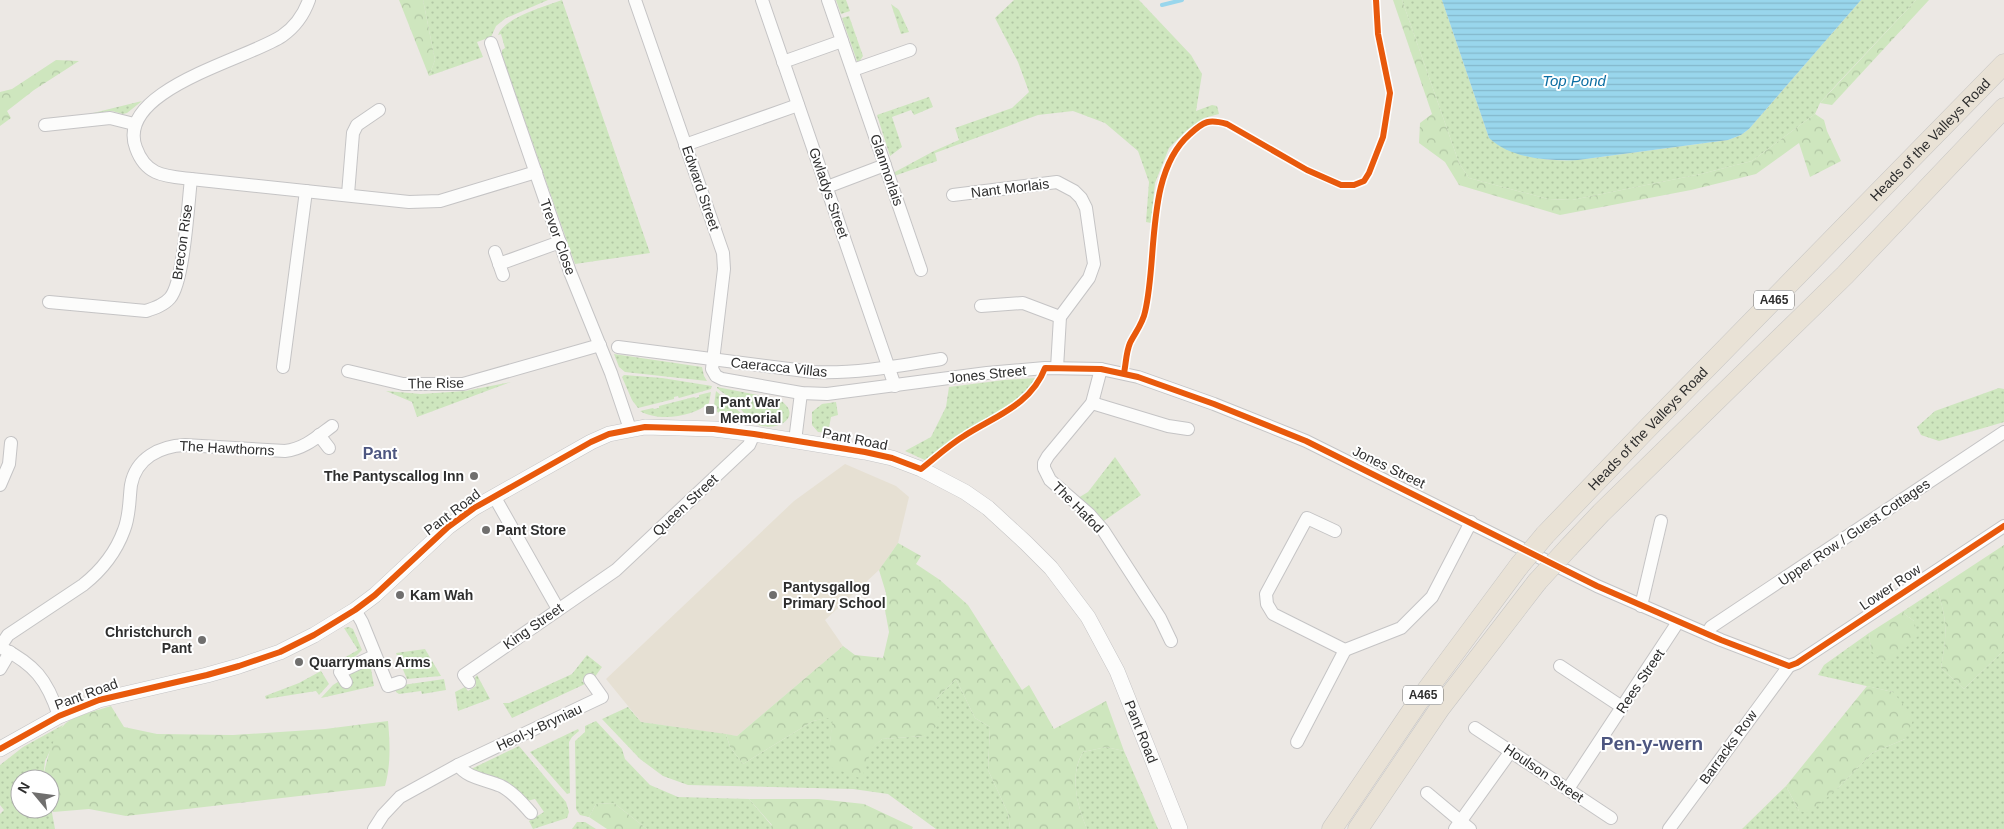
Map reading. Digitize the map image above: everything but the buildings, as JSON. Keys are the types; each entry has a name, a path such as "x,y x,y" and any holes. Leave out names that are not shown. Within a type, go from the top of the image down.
{"highway":[{"name":"Heads of the Valleys Road","path":"1332,829 1418,702 1519,566 1545,536 2004,64"},
{"name":"Heads of the Valleys Road","path":"1358,829 1440,708 1537,582 1569,546 1845,275 2004,108"}],"street":[{"path":"309,0 295,25 282,36 186,79 168,90 146,108 134,124 133,142 139,156 150,170 166,176 409,202 440,200 536,172"},
{"name":"Edward Street","path":"635,0 723,253 724,269 713,359"},
{"name":"Gwladys Street","path":"762,0 895,386"},
{"name":"Glanmorlais","path":"828,0 854,70 921,270"},
{"path":"783,62 842,41"},
{"name":"Trevor Close","path":"491,43 560,242 623,404 630,429"},
{"path":"854,70 910,50"},
{"path":"686,145 798,105"},
{"path":"348,194 353,133 357,125 379,110"},
{"path":"44,125 110,118 134,124"},
{"path":"827,187 885,165"},
{"name":"Brecon Rise","path":"48,302 146,311 159,307 170,298 178,282 191,179"},
{"name":"Nant Morlais","path":"953,195 1057,182 1065,185 1081,198 1086,208 1094,264 1089,278 1060,317"},
{"path":"283,367 306,191"},
{"path":"499,264 560,242"},
{"path":"981,306 1023,304 1060,317 1057,368"},
{"name":"The Rise","path":"348,371 403,384 463,384 600,345"},
{"name":"Caeracca Villas","path":"618,347 813,372 835,373 890,368 941,359"},
{"name":"Jones Street","path":"713,359 712,369 716,376 722,379 801,393 827,394 987,373 1057,368 1101,369 1138,377 1214,404 1306,441 1641,606 1789,666"},
{"name":"The Hafod","path":"1101,369 1092,403 1048,456 1044,463 1044,468 1050,480 1089,514 1103,530 1160,618 1171,641"},
{"path":"795,441 801,393"},
{"path":"1092,403 1168,426 1188,429"},
{"name":"The Hawthorns","path":"0,669 3,648 8,635 83,585 95,576 108,561 118,546 125,529 130,511 131,485 135,474 154,452 172,445 285,451 301,448 332,426"},
{"name":"Pant Road","path":"0,749 59,716 99,700 207,675 280,652 314,635 355,610 375,595 448,527 494,496 591,442 609,434 645,427 673,427 754,434 892,458 921,469 965,492 988,508 1051,568 1088,617 1116,671 1180,829"},
{"name":"Upper Row / Guest Cottages","path":"1707,634 1711,627 2004,432"},
{"name":"Queen Street","path":"611,574 749,446 754,434"},
{"path":"319,435 329,448"},
{"path":"0,485 9,464 11,443"},
{"path":"494,496 558,609"},
{"path":"1335,531 1307,518 1266,594 1267,604 1273,614 1345,650"},
{"path":"1641,606 1661,521"},
{"path":"1297,742 1345,650 1401,628 1432,597 1471,522"},
{"name":"Lower Row","path":"1789,666 1797,663 2004,526"},
{"name":"King Street","path":"469,682 464,675 611,574"},
{"path":"355,610 362,622 374,656 388,686 400,682"},
{"name":"Rees Street","path":"1568,788 1678,622"},
{"path":"3,648 35,669 43,680 59,716"},
{"path":"346,682 340,672 374,656"},
{"path":"1560,666 1622,707"},
{"name":"Barracks Row","path":"1668,829 1789,666"},
{"name":"Heol-y-Bryniau","path":"374,829 383,815 400,797 458,765 602,697 590,680"},
{"name":"Houlson Street","path":"1476,728 1611,818"},
{"path":"1428,793 1462,826 1511,751"},
{"path":"458,765 469,776 503,787 517,797 531,813"}],"shaded area":[{"name":"Pantysgallog Primary School","path":"845,464 896,486 909,497 898,543 879,570 825,620 843,646 737,736 641,722 606,679 794,501"}],"green space":[{"path":"399,0 423,0 435,60 429,76"},
{"path":"423,0 548,0 506,18 496,26 491,37 477,42 483,57 429,76 435,60"},
{"path":"562,0 650,253 575,264 502,55 502,50 505,48 501,34 498,35 508,23 526,13"},
{"path":"836,0 846,0 850,11 841,14"},
{"path":"1014,0 1139,0 1191,55 1202,74 1196,111 1212,105 1217,106 1219,114 1204,118 1187,130 1169,148 1155,183 1151,223 1146,222 1149,182 1138,151 1105,123 1073,111 1038,115 935,153 937,161 894,176 893,173 959,140 955,128 1012,108 1029,92 1018,62 995,18"},
{"path":"1393,0 1402,0 1459,163 1469,178 1548,199 1572,200 1701,174 1752,161 1815,114 1824,120 1841,161 1810,177 1799,143 1756,174 1691,190 1560,215 1459,185 1445,162 1419,143 1420,123 1432,114"},
{"path":"1402,0 1442,0 1489,138 1511,150 1532,157 1554,160 1578,160 1728,140 1741,135 1749,129 1861,0 1916,0 1820,103 1815,114 1752,161 1701,174 1572,200 1548,199 1469,178 1459,163"},
{"path":"1916,0 1929,0 1832,105 1820,103"},
{"path":"891,4 899,10 909,32 901,34"},
{"path":"849,16 863,56 859,62 857,61 842,18"},
{"path":"56,60 79,61 34,90 7,111 11,118 0,126 0,92 12,89"},
{"path":"929,97 933,107 914,115 911,110 892,117 902,147 890,156 877,115"},
{"path":"142,101 123,114 112,111 89,114"},
{"path":"614,354 702,367 707,381 625,372 619,367"},
{"path":"624,375 662,378 712,386 711,389 679,398 678,396 674,397 674,399 638,408 632,400 622,377"},
{"path":"1038,378 1023,398 968,430 927,461 905,451 931,437 946,407 949,387"},
{"path":"511,382 417,417 412,402 386,391 421,394 465,391"},
{"path":"717,387 778,399 786,405 789,417 780,425 772,427 756,424"},
{"path":"1999,388 2004,389 2004,422 1939,441 1921,435 1917,427 1935,411"},
{"path":"716,391 751,422 750,424 717,412 717,406 714,405"},
{"path":"711,392 709,403 685,415 666,417 640,411 659,408 659,406 696,398 699,395"},
{"path":"836,402 838,415 831,417 828,433 818,432 812,425 812,412 822,404"},
{"path":"1115,457 1141,495 1101,523 1078,498 1088,492"},
{"path":"898,543 921,556 916,564 940,580 968,605 1022,690 1029,685 1054,729 1106,701 1124,751 1106,747 1083,752 1076,770 1075,780 1080,810 1087,829 1010,829 1008,813 988,770 990,727 975,718 956,679 936,699 940,724 924,736 882,739 870,750 862,779 831,767 830,742 833,717 813,721 743,764 730,747 726,734 737,736 843,646 855,655 883,658 889,632 885,610 886,593 879,570"},
{"path":"2004,545 2004,650 1964,689 1941,668 1945,620 1937,589"},
{"path":"1937,589 1945,620 1941,668 1964,689 2004,650 2004,829 1742,829 1786,786 1799,811 1838,788 1872,753 1905,739 1893,692 1818,675 1824,665 1869,633 1871,651 1914,621 1902,612"},
{"path":"1902,612 1914,621 1918,636 1902,651 1883,662 1871,651 1869,633"},
{"path":"349,627 353,629 362,650 344,663 342,659 358,650 344,628"},
{"path":"425,649 441,676 407,679 396,653"},
{"path":"587,655 602,667 594,678 588,675 582,681 585,684 512,718 503,703 509,703 572,674"},
{"path":"362,667 371,669 374,686 321,698 333,685"},
{"path":"321,671 329,684 319,695 316,691 266,699 265,696 299,683"},
{"path":"477,675 490,699 458,711 455,692 465,687 468,691 476,686 474,679"},
{"path":"444,679 446,690 422,694 421,691 399,694 395,688 403,685"},
{"path":"956,679 975,718 990,727 988,770 1008,813 1010,829 936,829 888,794 853,789 688,785 663,776 640,759 602,719 628,707 641,722 726,734 730,747 743,764 813,721 834,716 830,742 870,749 882,739 924,736 936,699"},
{"path":"1867,686 1893,692 1914,718 1905,739 1872,753 1838,788 1809,813 1799,811 1786,786"},
{"path":"111,706 124,727 157,734 233,735 325,729 388,721 390,754 385,786 126,816 89,809 60,811 60,769 45,769 48,758 56,736 64,725 86,714"},
{"path":"596,721 622,749 625,759 650,785 678,797 749,799 772,826 770,829 647,829 614,803 596,804 589,817 580,815 576,809 575,741 585,732 585,726"},
{"path":"63,725 45,761 44,769 10,769 10,819 53,819 55,829 0,829 0,814 4,810 0,805 0,765 23,747"},
{"path":"578,729 579,731 569,742 570,793 567,794 530,752"},
{"path":"519,746 566,802 569,812 567,818 533,829 529,821 544,812 535,799 527,801 469,770"},
{"path":"1106,747 1124,751 1158,829 1087,829 1080,810 1076,790 1076,771 1083,752"},
{"path":"749,799 818,799 864,804 913,827 912,829 770,829 772,825"},
{"path":"614,803 647,829 607,829 589,817 596,804"},
{"path":"577,822 585,822 596,829 572,829"}],"water":[{"name":"Top Pond","path":"1442,0 1861,0 1749,129 1741,135 1728,140 1567,160 1543,159 1519,154 1498,145 1489,138"}],"waterway":[{"path":"1162,5 1182,0"}],"cycle path":[{"path":"1124,373 1129,347 1145,312 1149,291 1159,193 1166,171 1176,151 1190,134 1207,122 1227,124 1307,170 1341,185 1354,185 1364,181 1383,137 1390,93 1378,34 1376,0"},
{"path":"0,749 59,716 99,700 239,666 280,652 314,635 355,610 375,595 448,527 474,508 591,442 609,434 645,427 714,429 865,452 892,458 921,469 947,447 1021,401 1039,381 1045,368 1101,369 1138,377 1214,404 1306,441 1597,586 1721,640 1789,666 1797,663 2004,526"}],"place":[{"name":"Pant War Memorial","path":"710,410"},
{"name":"The Pantyscallog Inn","path":"474,476"},
{"name":"Pant Store","path":"486,530"},
{"name":"Kam Wah","path":"400,595"},
{"name":"Pantysgallog Primary School","path":"773,595"},
{"name":"Christchurch Pant","path":"202,640"},
{"name":"Quarrymans Arms","path":"299,662"}],"district":[{"name":"Pant","path":"380,453"},
{"name":"Pen-y-wern","path":"1652,743"}]}
